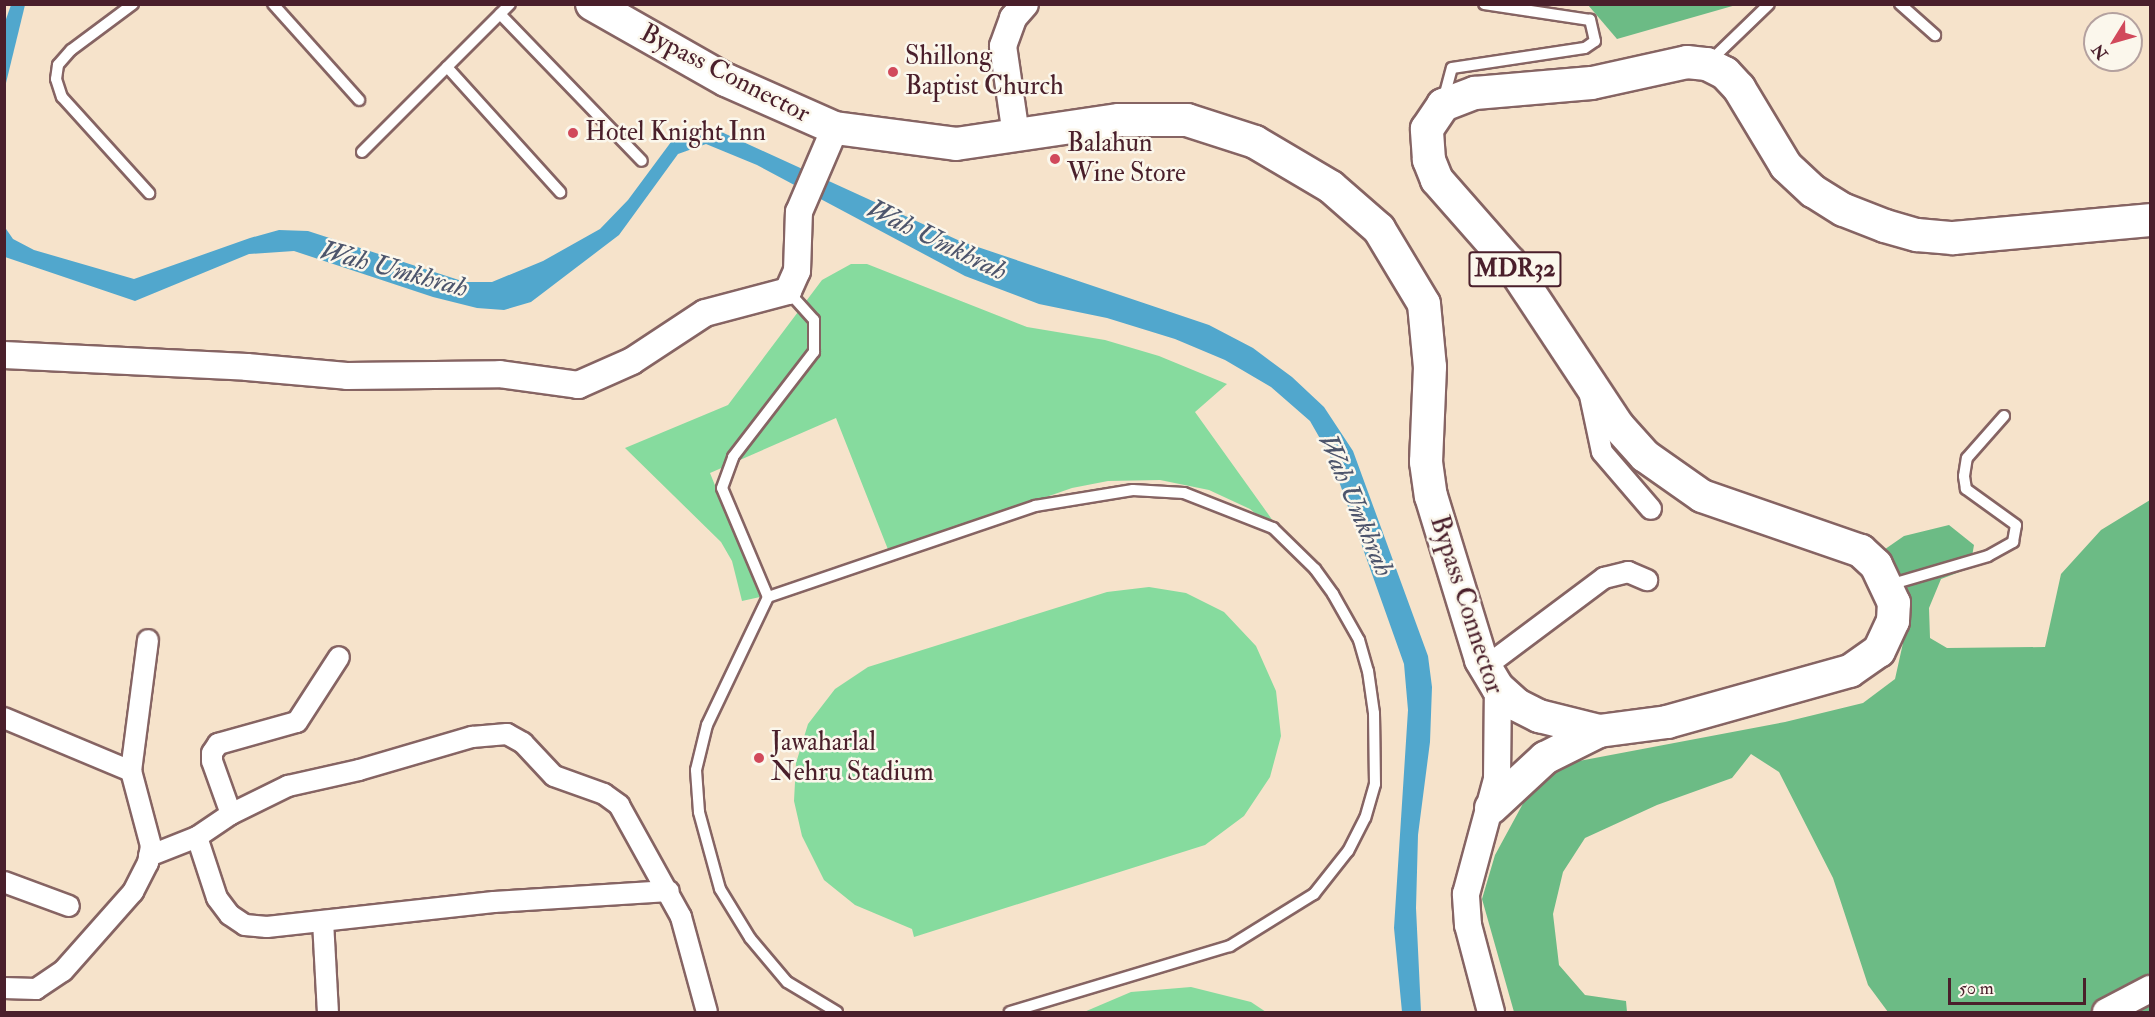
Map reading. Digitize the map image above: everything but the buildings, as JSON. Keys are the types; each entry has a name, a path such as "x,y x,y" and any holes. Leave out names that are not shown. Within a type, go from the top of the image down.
{"main road":[{"name":"Bypass Connector","path":"592,4 726,80 835,128 956,144 1136,119 1166,118 1208,125 1255,142 1289,160 1330,187 1379,229 1424,304 1430,367 1426,462 1431,495 1471,634 1492,678"},
{"path":"1443,105 1475,93 1592,83 1687,62 1707,64 1725,73 1739,88 1781,158 1813,191 1845,210 1885,226 1917,235 1953,238 2151,220"},
{"name":"MDR32","path":"1443,105 1427,129 1429,160 1437,180 1510,262 1587,383 1645,456 1702,496 1737,510 1843,542 1876,565 1888,585 1894,603 1888,637 1879,651 1850,671 1667,722 1599,731 1539,716 1517,705 1492,678"},
{"path":"1491,808 1545,758 1599,731"}],"street":[{"path":"1016,135 1003,46 1013,18 1025,4"},
{"path":"4,355 247,367 347,376 500,374 578,385 632,361 705,313 788,291 797,271 797,227 804,198 835,128"},
{"path":"1587,383 1602,452 1651,509"},
{"path":"1492,678 1604,578 1628,572 1647,580"},
{"path":"4,987 36,989 63,971 133,892 149,856 151,846 131,771 148,640"},
{"path":"231,814 212,753 227,740 297,722 339,657"},
{"name":"Bypass Connector","path":"1491,1012 1468,925 1466,894 1491,808 1499,755 1492,678"},
{"path":"4,718 131,771"},
{"path":"149,856 197,837 231,814 288,786 359,770 472,737 507,734 523,743 554,776 604,794 619,805 669,891 681,917 707,1012"},
{"path":"197,837 217,898 230,915 245,925 267,927 494,902 669,891"},
{"path":"4,882 69,906"},
{"path":"323,921 328,1012"},
{"path":"2106,1012 2151,988"}],"lane":[{"path":"133,4 71,50 58,65 56,79 62,97 149,193"},
{"path":"273,4 359,100"},
{"path":"362,152 510,4"},
{"path":"1443,105 1452,68 1585,48 1595,41 1590,20 1484,4"},
{"path":"1707,64 1769,4"},
{"path":"1900,4 1935,34"},
{"path":"500,14 642,161"},
{"path":"447,67 560,192"},
{"path":"768,597 722,488 733,457 814,351 814,320 788,291"},
{"path":"1888,585 1988,556 2013,542 2016,525 1966,489 1964,477 1967,458 2004,416"},
{"path":"837,1012 788,982 750,939 720,889 699,812 696,770 707,725 768,597 1035,506 1133,490 1184,493 1273,528 1315,569 1333,594 1359,639 1374,713 1375,784 1365,818 1348,851 1314,894 1230,946 1010,1012"}],"green space":[{"path":"1588,5 1736,5 1617,39"},
{"path":"851,264 867,264 1027,327 1105,340 1159,356 1227,384 1195,412 1286,539 1250,509 1209,490 1160,480 1108,481 1072,488 889,552 836,418 710,473 760,597 742,601 732,561 721,542 625,448 728,405 822,280"},
{"path":"2150,500 2150,1012 1888,1012 1868,985 1833,878 1779,772 1751,754 1732,778 1657,805 1585,838 1563,872 1553,914 1559,965 1585,995 1626,1001 1627,1012 1514,1012 1482,899 1495,855 1532,787 1563,764 1785,722 1863,703 1895,679 1903,643 1902,607 1878,554 1904,536 1949,525 1974,545 1970,568 1941,579 1929,608 1930,638 1947,648 2045,647 2061,574 2101,530"},
{"path":"1149,587 1186,593 1224,612 1256,646 1276,691 1281,736 1270,777 1244,816 1205,845 914,937 912,929 855,905 824,880 802,836 794,801 796,763 808,724 835,689 868,667 1107,592"},
{"path":"1191,987 1251,1002 1266,1012 1084,1012 1131,992"}],"water":[{"path":"11,5 25,5 5,87 5,22"},
{"name":"Wah Umkhrah","path":"704,124 960,241 1209,325 1253,348 1292,377 1324,407 1353,451 1428,656 1432,687 1430,742 1418,835 1416,908 1421,1012 1402,1012 1394,928 1408,710 1404,664 1330,456 1310,421 1271,387 1225,360 1175,339 1107,318 1039,304 965,276 757,165 706,144 678,154 619,235 531,302 504,310 477,308 433,297 294,251 249,254 135,301 5,257 4,226 13,239 34,250 134,279 279,230 308,231 465,282 492,282 543,261 600,229 628,200 671,142"}],"place":[{"name":"Shillong Baptist Church","path":"893,72"},
{"name":"Hotel Knight Inn","path":"573,133"},
{"name":"Balahun Wine Store","path":"1055,159"},
{"name":"Jawaharlal Nehru Stadium","path":"759,758"}]}
